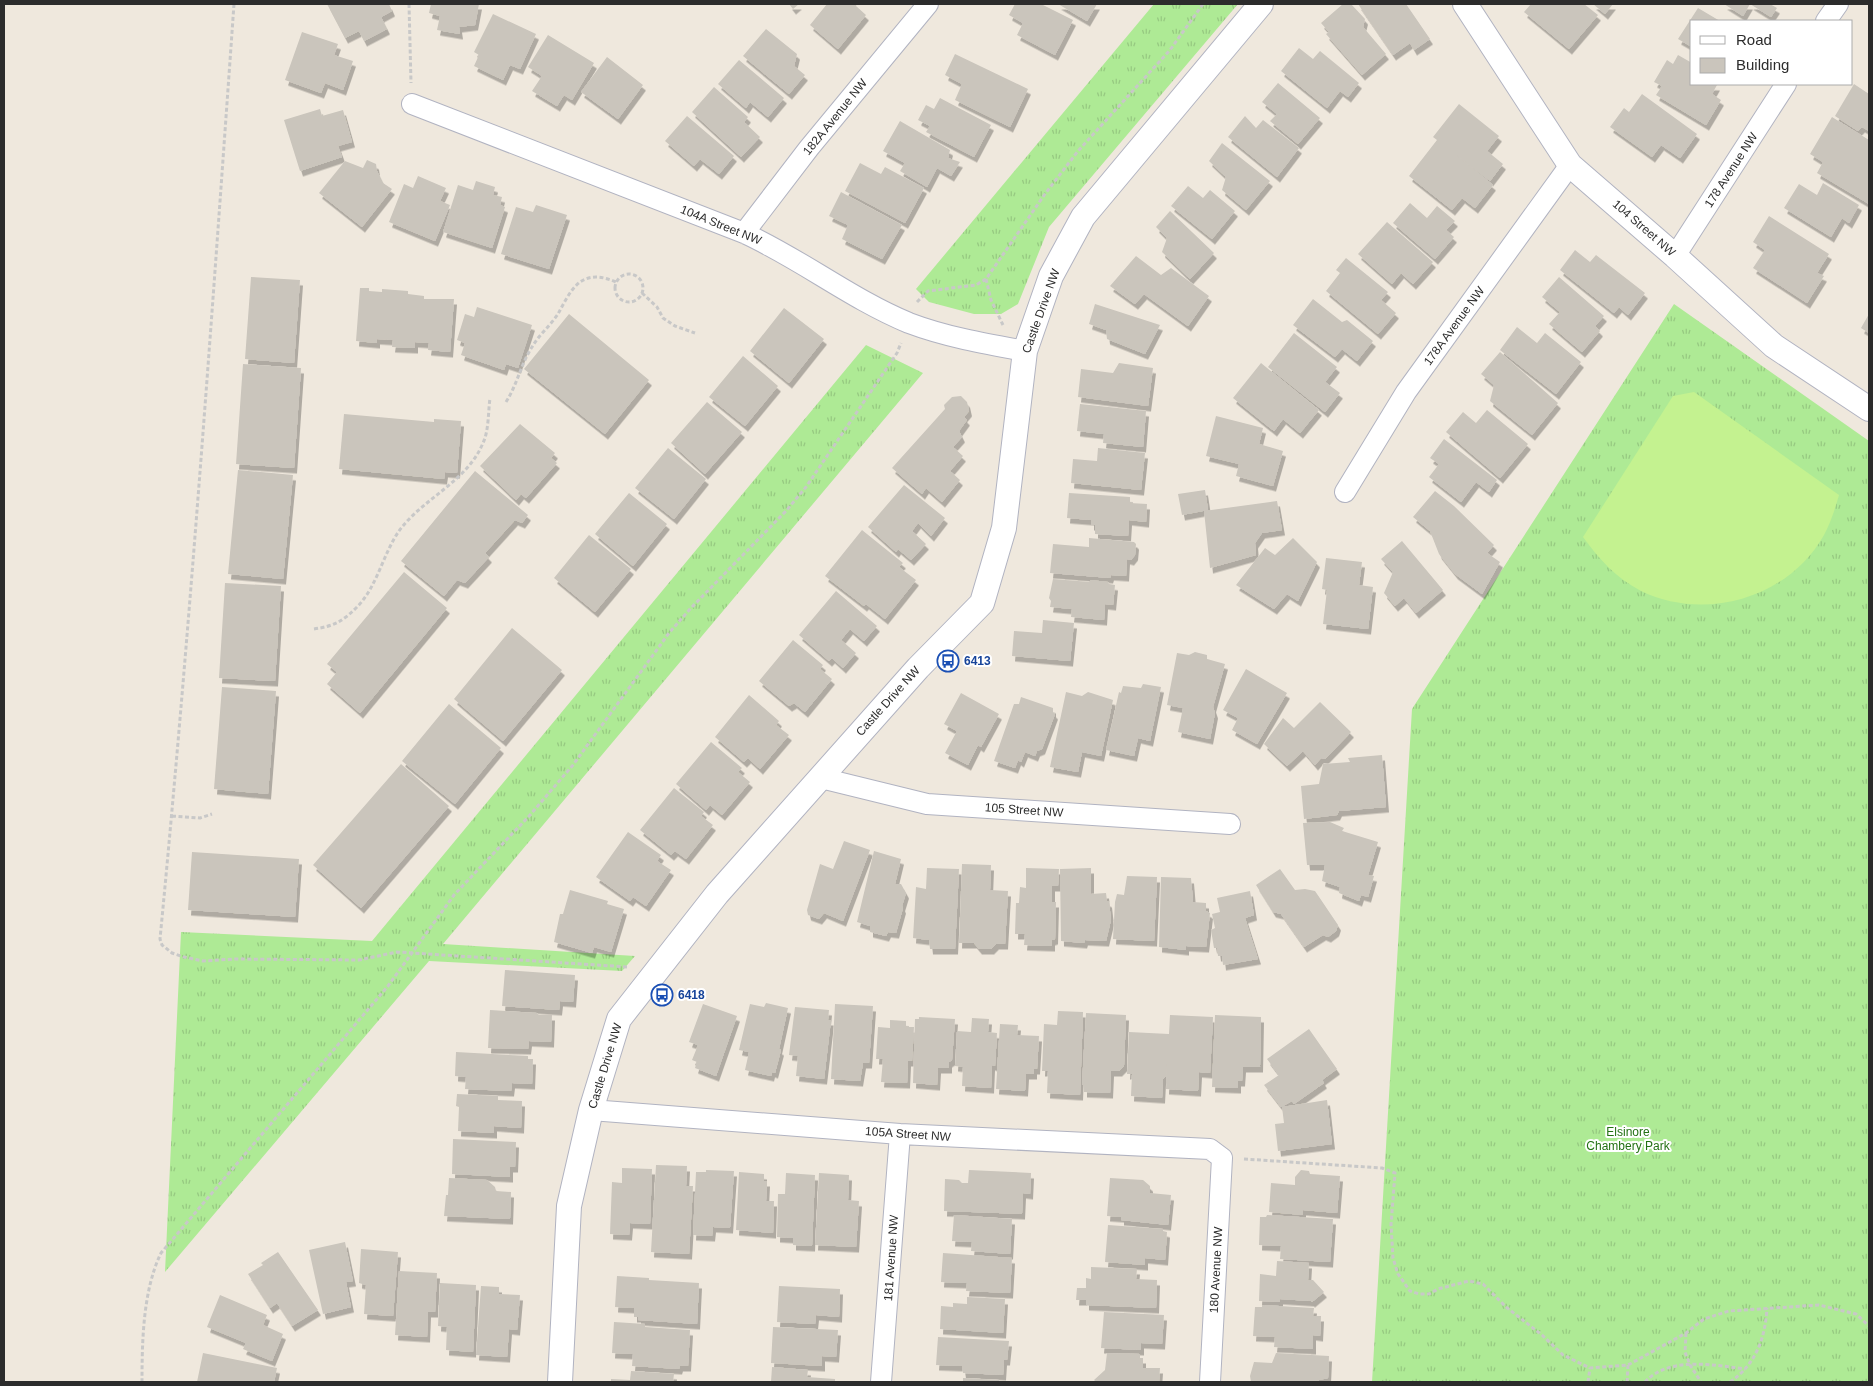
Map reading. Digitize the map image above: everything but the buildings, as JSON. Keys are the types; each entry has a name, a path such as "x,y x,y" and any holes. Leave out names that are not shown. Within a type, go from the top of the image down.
{"street":[{"name":"182A Avenue NW","path":"744,233 809,148 928,4"},
{"name":"Castle Drive NW","path":"560,1382 569,1206 591,1110 619,1019 717,894 918,668 982,603 1004,528 1025,351 1051,276 1083,217 1261,4"},
{"name":"104 Street NW","path":"1465,4 1570,165 1675,256 1774,346 1869,409"},
{"path":"1827,20 1838,4"},
{"name":"178 Avenue NW","path":"1675,256 1785,85"},
{"name":"104A Street NW","path":"412,104 744,233 766,243 865,301 908,322 940,333 1025,351"},
{"name":"178A Avenue NW","path":"1346,492 1406,392 1570,165"},
{"name":"105 Street NW","path":"821,778 927,804 1230,824"},
{"name":"105A Street NW","path":"591,1110 900,1134 1210,1149 1222,1158"},
{"name":"181 Avenue NW","path":"881,1382 900,1134"},
{"name":"180 Avenue NW","path":"1210,1382 1222,1158"}],"path":[{"path":"234,4 202,443 172,816 160,939 162,945 172,953 203,961 235,959 359,960 397,952 659,968"},
{"path":"409,4 412,104"},
{"path":"142,1382 142,1356 149,1289 161,1253 388,986 434,920 454,895 530,815 573,765 669,633 786,511 806,487 897,353 917,300 928,291 976,285 986,279 1045,194 1078,151 1170,50 1203,4"},
{"path":"628,274 636,276 642,284 642,293 637,300 624,301 617,296 616,282 628,274"},
{"path":"506,402 532,346 547,329 569,295 580,282 594,277 603,277 616,282"},
{"path":"986,279 991,300 1001,322 1025,351"},
{"path":"642,293 657,307 663,318 675,326 695,333"},
{"path":"314,628 332,626 343,620 359,605 371,586 398,532 418,509 445,489 467,468 483,443 490,398"},
{"path":"172,816 200,818 212,814"},
{"path":"1222,1158 1382,1168 1395,1173 1391,1225 1393,1258 1398,1274 1410,1291 1419,1294 1429,1294 1438,1289 1469,1281 1483,1284 1506,1307 1542,1335 1563,1355 1590,1368 1628,1365 1686,1332 1704,1319 1729,1311 1820,1305 1856,1314 1869,1326"},
{"path":"1730,1382 1742,1373 1757,1350 1765,1330 1767,1308"},
{"path":"1686,1332 1685,1352 1690,1365 1702,1382"},
{"path":"1645,1382 1666,1369 1696,1363 1745,1369"},
{"path":"1628,1365 1628,1382"},
{"path":"1588,1382 1590,1368"}],"green space":[{"path":"1154,4 1238,4 1049,227 1018,304 1001,314 974,314 929,302 916,289"},
{"name":"Elsinore Chambery Park","path":"1674,304 1869,441 1869,1382 1372,1382 1412,709"},
{"path":"866,345 923,373 443,944 635,956 622,971 429,961 165,1272 181,932 372,941"},
{"path":"1694,392 1839,495 1824,535 1809,557 1790,575 1768,589 1718,604 1692,604 1666,600 1641,591 1609,567 1583,537 1673,396"}],"place":[{"name":"6413","path":"948,661"},
{"name":"6418","path":"662,995"}]}
